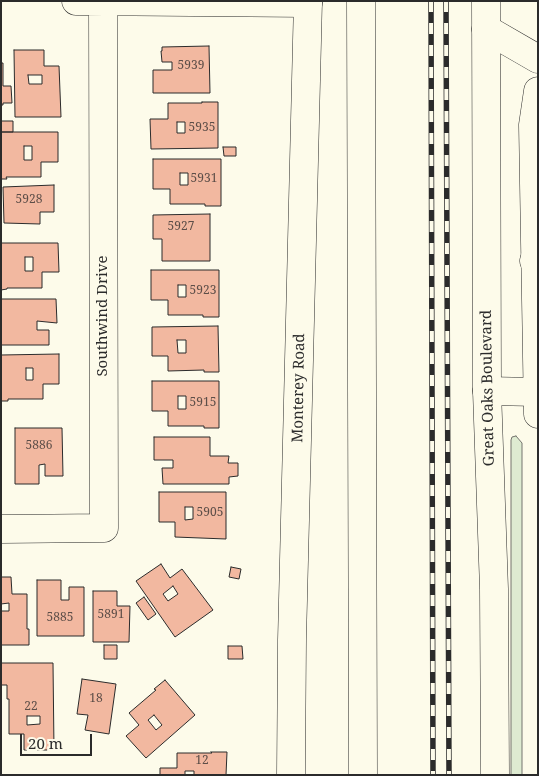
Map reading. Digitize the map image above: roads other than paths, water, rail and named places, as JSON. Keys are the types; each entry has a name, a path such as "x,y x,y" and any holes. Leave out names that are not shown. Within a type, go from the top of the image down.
{"main road":[{"path":"76,1 308,2"},
{"path":"361,1 362,775"},
{"name":"Great Oaks Boulevard","path":"486,1 487,391 494,590 495,775"},
{"name":"Southwind Drive","path":"1,529 104,528 103,2"},
{"name":"Monterey Road","path":"291,775 292,640 308,2"},
{"path":"486,29 538,59"},
{"path":"538,91 533,125 538,414"},
{"path":"487,391 538,392"}],"railway":[{"path":"431,1 433,775"},
{"path":"446,1 449,775"}]}
